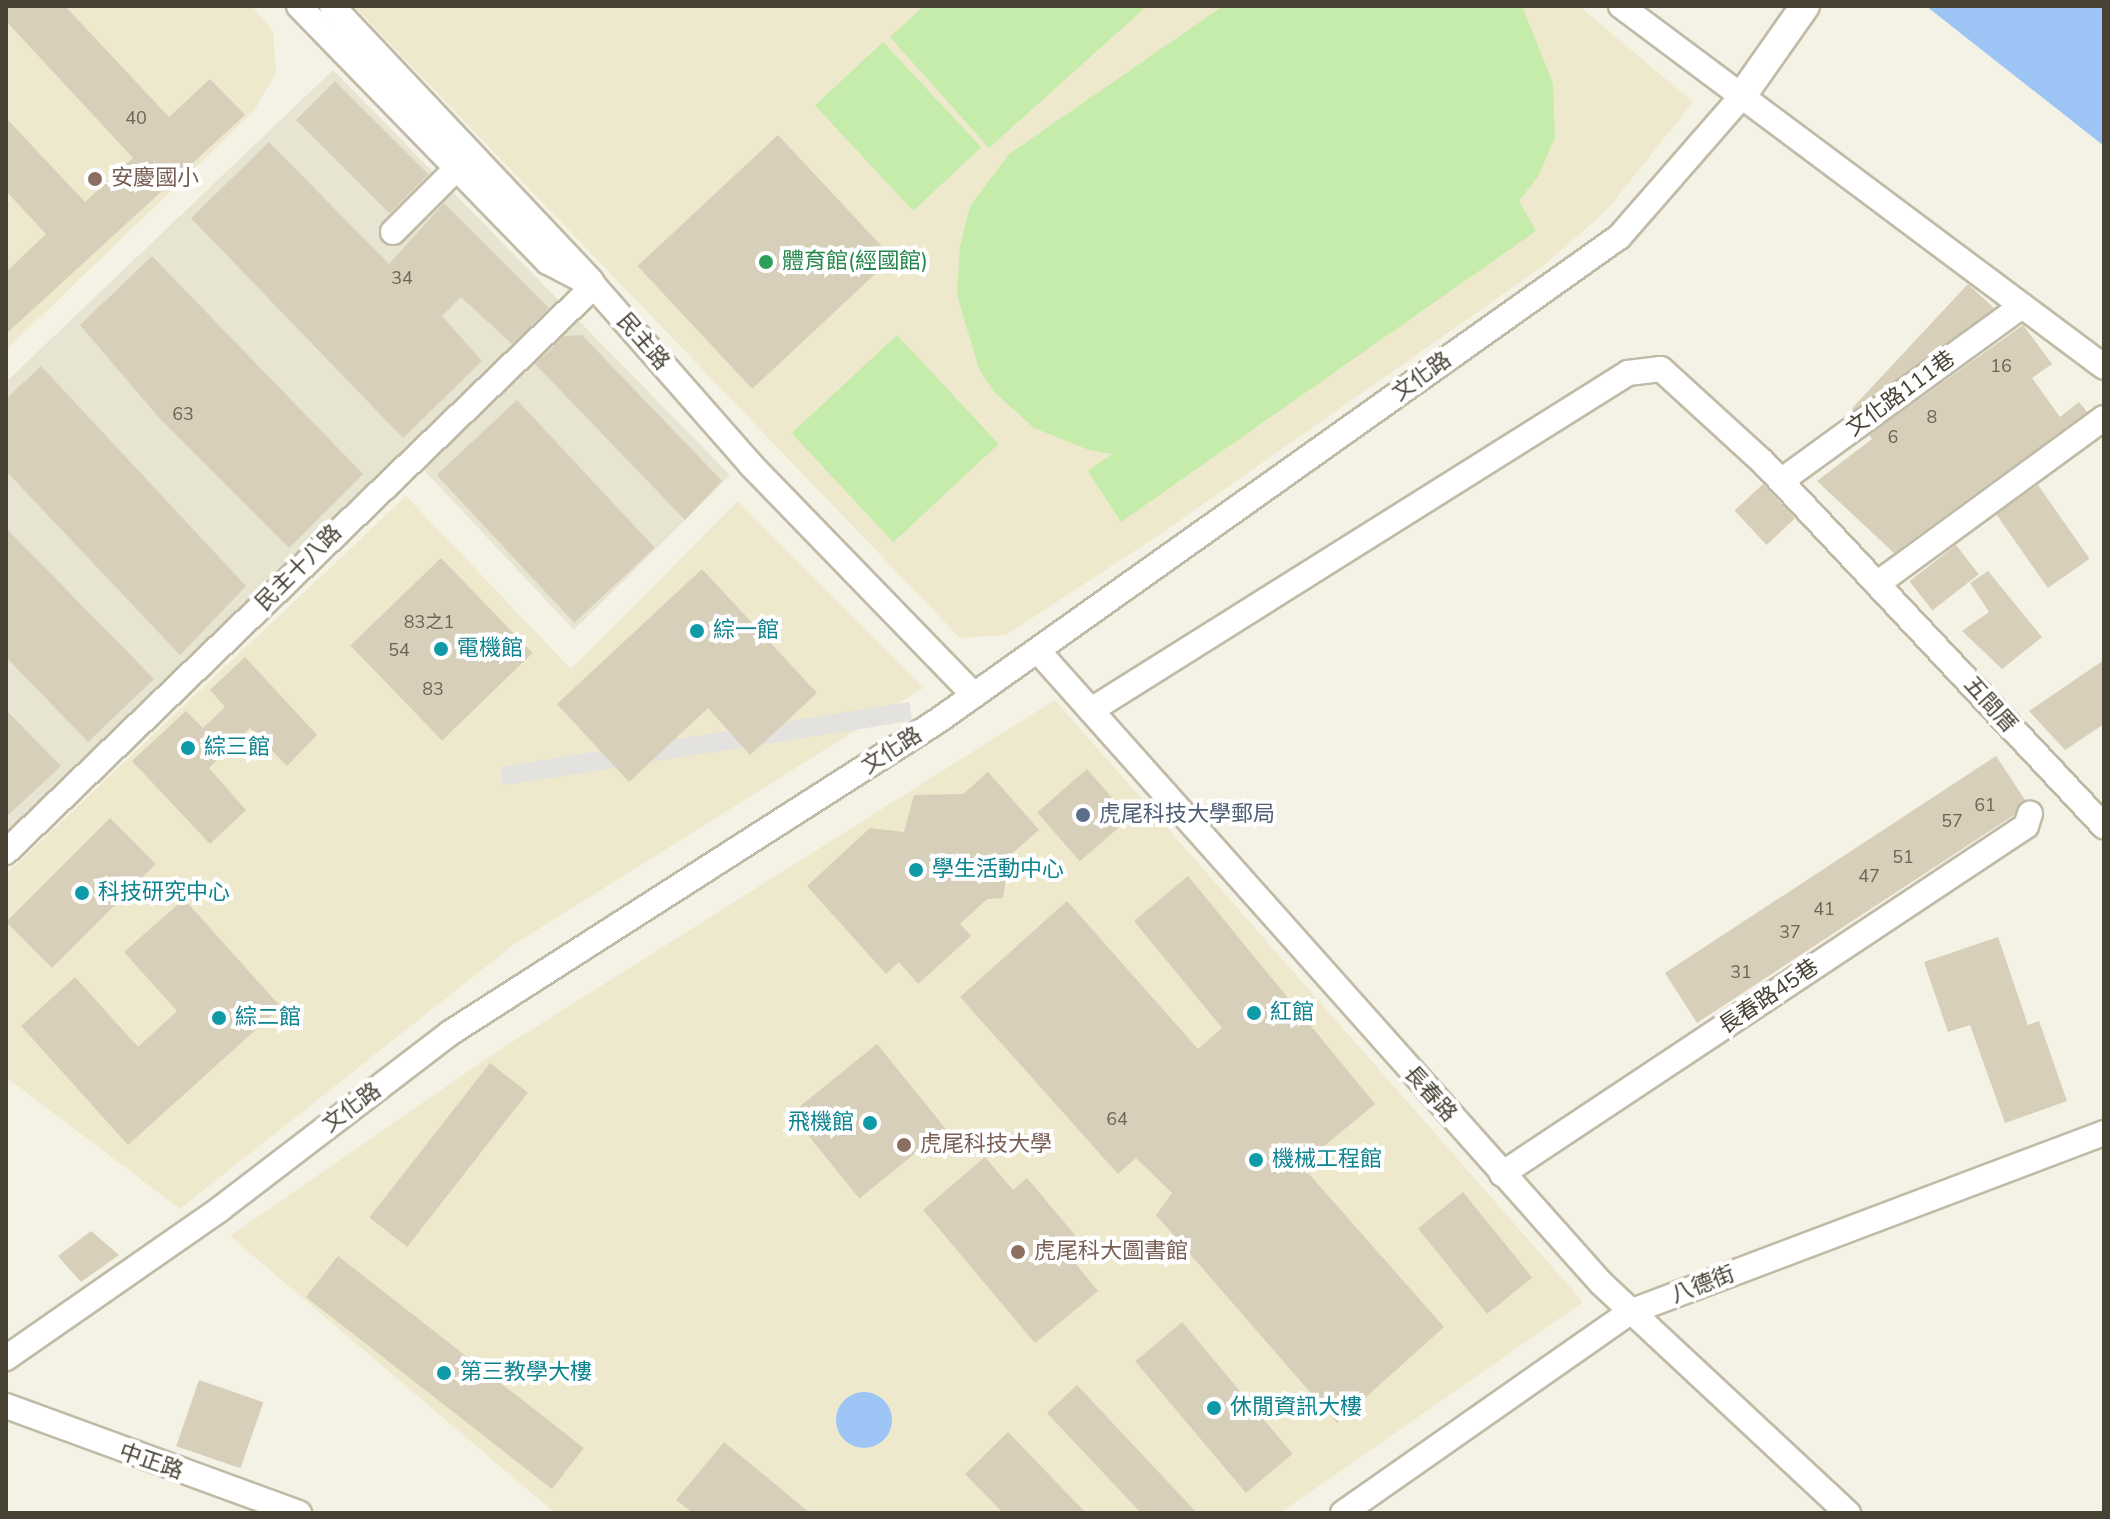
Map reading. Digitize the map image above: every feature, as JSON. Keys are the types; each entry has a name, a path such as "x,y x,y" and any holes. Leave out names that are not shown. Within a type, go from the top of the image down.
{"street":[{"name":"民主路","path":"299,6 465,161 548,262 594,286 751,465 974,695"},
{"path":"332,6 465,161 393,232"},
{"path":"1621,6 2104,367"},
{"path":"1741,97 1805,6"},
{"name":"文化路","path":"6,1358 220,1209 450,1033 974,695 1619,237 1741,97"},
{"name":"民主十八路","path":"6,852 594,286"},
{"name":"文化路111巷","path":"1781,481 2022,306"},
{"path":"1093,709 1628,373 1661,369 1781,481 1877,584 2104,418"},
{"name":"五間厝","path":"1877,584 2104,826"},
{"name":"長春路","path":"1038,651 1093,709 1502,1174 1630,1312 1848,1513"},
{"name":"長春路45巷","path":"1502,1174 2026,826 2030,814"},
{"name":"八德街","path":"1343,1513 1630,1312 2104,1133"},
{"name":"中正路","path":"6,1406 299,1513"}],"shaded area":[{"name":"安慶國小","path":"6,6 252,6 273,31 276,72 254,111 6,350"},
{"path":"354,6 1579,6 1693,102 1606,211 1543,266 1162,533 1006,635 960,638"},
{"path":"333,70 730,475 574,630 407,452 6,837 6,382"},
{"path":"406,496 571,669 738,501 923,688 513,945 180,1209 6,1077 6,874"},
{"name":"虎尾科技大學","path":"1055,700 1583,1302 1280,1513 555,1513 230,1236 493,1054"},
{"path":"909,702 912,721 503,786 500,767"}],"green space":[{"path":"924,6 1147,6 989,148 890,37"},
{"path":"1223,6 1522,6 1553,83 1555,137 1539,175 1519,201 1536,231 1121,522 1088,471 1112,454 1089,450 1034,428 994,392 979,369 957,295 960,246 970,206 1009,154"},
{"path":"883,42 981,147 913,211 815,105"},
{"path":"897,335 999,444 893,542 792,433"}],"water":[{"path":"1926,6 2104,6 2104,146"},
{"path":"864,1392 884,1400 892,1420 884,1440 864,1448 844,1440 836,1420 844,1400"}],"building":[{"path":"6,6 65,6 169,117 210,79 245,115 6,334 6,272 46,234 6,191 6,118 85,202 133,158 6,21"},
{"path":"335,81 428,174 389,213 296,120"},
{"name":"體育館(經國館)","path":"778,135 893,258 752,389 638,266"},
{"path":"269,142 389,264 444,203 549,308 512,344 461,297 442,316 482,361 403,438 191,218"},
{"path":"152,256 363,474 289,548 160,419 80,325"},
{"path":"1968,284 1994,308 1878,432 1852,408"},
{"path":"2023,325 2052,364 2032,378 2060,417 2079,402 2087,412 1894,553 1817,481 1872,439 1869,435"},
{"path":"582,335 722,481 685,520 535,364 564,336"},
{"path":"41,366 246,586 180,655 6,471 6,399"},
{"path":"517,400 655,548 574,623 437,475"},
{"path":"1763,484 1795,518 1767,545 1734,511"},
{"path":"2038,485 2090,559 2048,588 1996,514"},
{"path":"6,528 154,679 88,742 6,657"},
{"path":"1956,545 1979,574 1932,610 1910,581"},
{"name":"電機館","path":"441,558 533,653 442,740 350,646"},
{"name":"綜一館","path":"702,569 817,693 750,755 708,708 629,782 557,704"},
{"path":"1988,571 2042,637 2002,669 1962,631 1989,612 1970,583"},
{"name":"綜三館","path":"245,657 317,735 287,766 250,728 209,768 246,810 210,844 132,761 186,711 203,728 225,707 210,690"},
{"path":"2104,660 2104,724 2065,750 2029,711"},
{"path":"6,710 61,766 6,817"},
{"path":"1996,756 2025,800 2014,815 1697,1023 1665,973"},
{"name":"虎尾科技大學郵局","path":"1087,769 1130,818 1080,861 1037,812"},
{"name":"學生活動中心","path":"988,772 1039,830 1010,855 1003,898 987,899 960,924 971,936 918,984 899,962 886,974 807,886 870,828 904,832 914,795 963,794"},
{"name":"科技研究中心","path":"110,818 156,864 52,968 6,922"},
{"name":"機械工程館","path":"1188,876 1375,1104 1301,1165 1444,1327 1337,1423 1156,1215 1172,1193 1136,1158 1118,1174 960,997 1067,901 1198,1049 1222,1028 1134,921"},
{"name":"綜二館","path":"184,899 281,1007 128,1145 21,1026 75,977 138,1047 177,1011 124,952"},
{"path":"1998,937 2028,1025 2039,1021 2067,1101 2005,1123 1970,1025 1948,1032 1924,962"},
{"name":"飛機館","path":"877,1044 946,1129 859,1199 791,1114"},
{"path":"490,1063 528,1093 407,1247 369,1217"},
{"name":"虎尾科大圖書館","path":"985,1157 1013,1190 1027,1178 1084,1246 1071,1258 1098,1291 1035,1343 923,1210"},
{"path":"1463,1192 1532,1277 1487,1314 1418,1229"},
{"path":"91,1231 119,1255 81,1282 58,1256"},
{"name":"第三教學大樓","path":"338,1256 584,1448 552,1489 306,1297"},
{"name":"休閒資訊大樓","path":"1182,1322 1293,1454 1246,1493 1135,1361"},
{"path":"199,1380 263,1402 241,1468 176,1446"},
{"path":"1077,1385 1197,1513 1141,1513 1047,1413"},
{"path":"1008,1432 1086,1513 1003,1513 965,1474"},
{"path":"724,1442 810,1513 693,1513 676,1500"}],"place":[{"name":"安慶國小","path":"95,179"},
{"name":"體育館(經國館)","path":"766,262"},
{"name":"綜一館","path":"697,631"},
{"name":"電機館","path":"441,649"},
{"name":"綜三館","path":"188,748"},
{"name":"虎尾科技大學郵局","path":"1083,815"},
{"name":"學生活動中心","path":"916,870"},
{"name":"科技研究中心","path":"82,893"},
{"name":"紅館","path":"1254,1013"},
{"name":"綜二館","path":"219,1018"},
{"name":"飛機館","path":"870,1123"},
{"name":"虎尾科技大學","path":"904,1145"},
{"name":"機械工程館","path":"1256,1160"},
{"name":"虎尾科大圖書館","path":"1018,1252"},
{"name":"第三教學大樓","path":"444,1373"},
{"name":"休閒資訊大樓","path":"1214,1408"}]}
